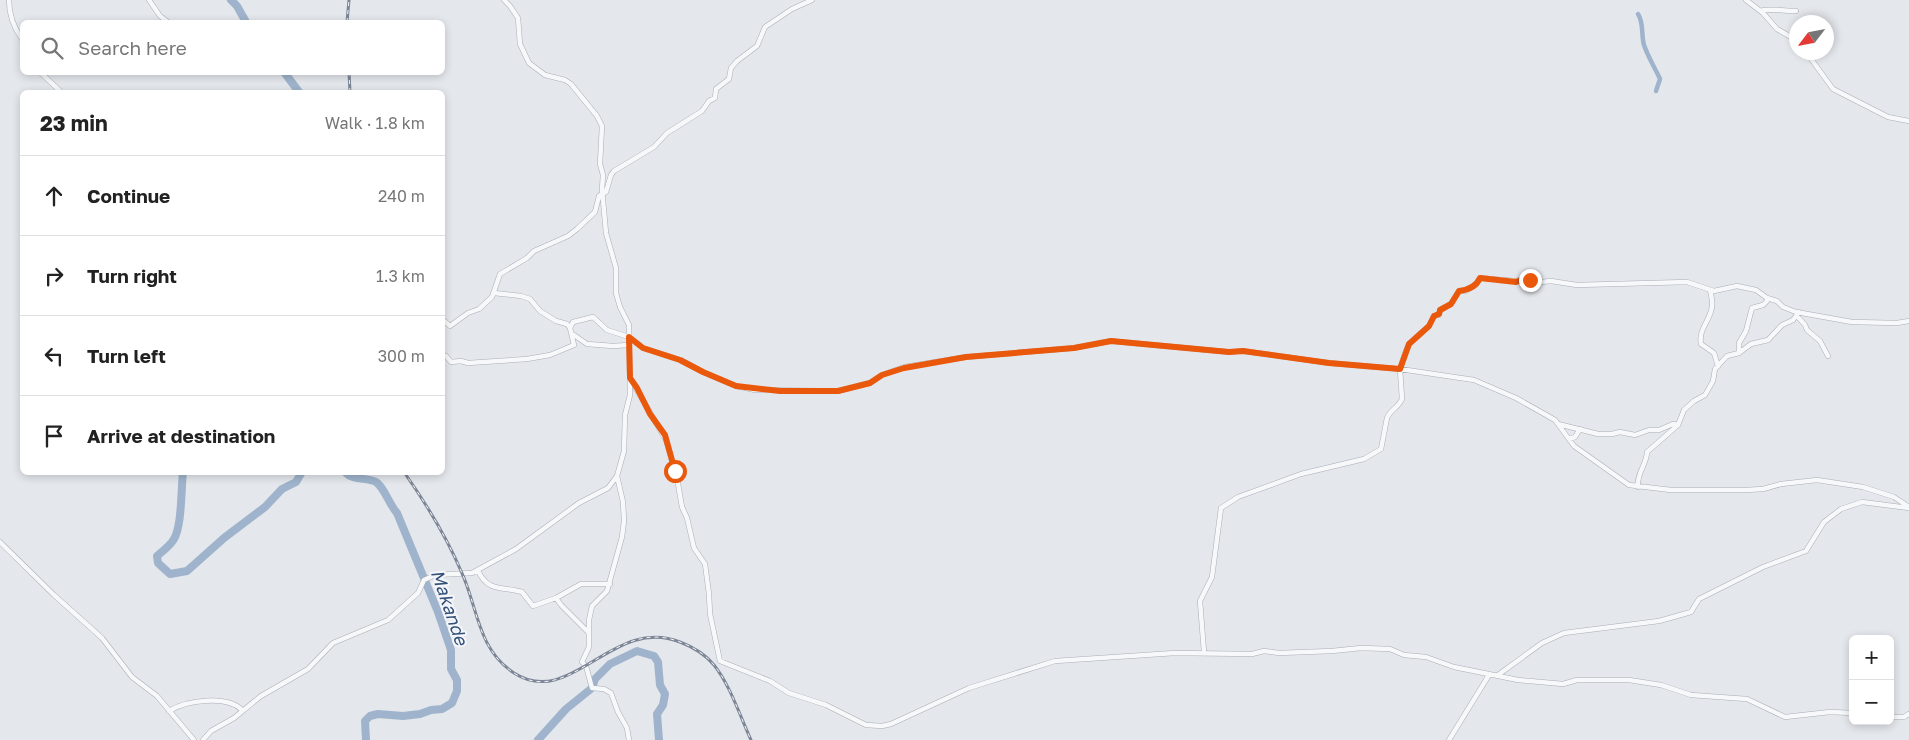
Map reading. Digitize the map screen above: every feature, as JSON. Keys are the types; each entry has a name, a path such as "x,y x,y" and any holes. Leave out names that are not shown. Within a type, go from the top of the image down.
{"street":[{"path":"9,0 9,10 20,36"},
{"path":"149,0 160,16 165,20"},
{"path":"203,740 213,729 230,721 261,696 308,669 333,643 388,620 418,593 424,580 434,575 478,571 519,547 579,503 606,490 617,476 624,450 626,415 630,396 628,345 630,325 620,307 616,293 616,268 606,233 603,170 600,164 602,133 600,120 568,82 544,76 529,63 520,44 518,18 504,0"},
{"path":"445,322 448,326 452,326 468,313 479,309 494,293 500,274 527,258 534,251 568,236 577,229 595,212 599,196 607,190 614,171 654,147 667,133 702,111 709,101 715,98 716,89 720,84 727,82 732,68 737,61 757,46 765,27 792,9 812,0"},
{"path":"1746,0 1761,11 1777,29 1789,36"},
{"path":"1761,11 1766,8 1773,11 1796,11"},
{"path":"1812,60 1833,89 1888,117 1909,121"},
{"path":"42,75 59,90"},
{"path":"1204,652 1200,601 1212,577 1221,508 1238,497 1301,474 1364,459 1381,449 1389,413 1402,399 1400,369 1409,344 1429,326 1434,316 1439,314 1440,310 1451,304 1456,294 1476,285 1480,278 1516,282 1524,279 1576,285 1687,282 1710,290 1724,290 1737,286 1756,290 1767,298 1776,301 1782,307 1798,314 1852,322 1909,321"},
{"path":"1710,290 1712,308 1700,339 1701,344 1714,353 1718,366"},
{"path":"494,293 521,296 530,300 540,311 556,321 567,324 571,331 587,344 628,345"},
{"path":"1739,353 1739,344 1746,331 1752,308 1764,305 1767,298"},
{"path":"1638,486 1637,483 1647,452 1678,424 1684,410 1694,400 1705,395 1710,389 1715,369 1727,356 1739,353 1751,344 1768,340 1782,325 1793,320 1798,314"},
{"path":"1798,314 1806,330 1820,341 1828,356"},
{"path":"445,356 452,363 461,361 468,363 527,359 550,355 573,346 571,331 573,322 593,317 607,330 629,337 643,348 680,360 736,386 780,391 838,391 870,383 882,375 904,368 966,357 1074,348 1111,341 1229,352 1243,351 1329,363 1400,369 1474,380 1516,398 1555,420 1574,446 1628,485 1671,490 1746,490 1817,480 1863,487 1894,497 1909,507"},
{"path":"630,378 666,440 677,478 682,508 687,518 694,548 705,564 710,614 718,658 723,664 770,681 790,693 826,705 858,722 871,726 882,726 898,722 934,703 969,688 1055,661 1175,653 1252,654 1264,651 1279,653 1361,648 1390,649 1404,655 1426,657 1443,664 1512,679 1563,684 1577,680 1643,682 1661,685 1691,695 1747,699 1785,717 1830,712 1849,713"},
{"path":"1558,424 1598,434 1620,432 1635,435 1678,424"},
{"path":"1569,440 1575,437 1580,430"},
{"path":"617,476 624,521 622,537 612,569 610,584 604,596 593,605 589,618 590,647 582,663 586,666 592,688 604,689 611,693 618,712 627,728 629,740"},
{"path":"1498,675 1542,642 1564,633 1659,621 1692,612 1699,599 1763,567 1806,551 1824,522 1841,509 1862,502 1909,507"},
{"path":"0,542 54,595 92,628 132,677 157,696 194,740"},
{"path":"478,571 483,580 490,586 503,590 522,592 532,606 556,598 581,584 610,584"},
{"path":"556,598 589,633"},
{"path":"1449,740 1489,675"},
{"path":"169,711 182,704 204,701 234,704 242,710"},
{"path":"1894,717 1907,716"}],"waterway":[{"name":"Makande","path":"231,0 237,6 245,20"},
{"path":"1638,14 1641,21 1644,45 1660,79 1656,91"},
{"name":"Makande","path":"286,75 298,90"},
{"name":"Makande","path":"183,475 177,533 170,544 157,556 158,563 170,574 187,571 224,538 265,507 282,489 296,482 300,475"},
{"name":"Makande","path":"348,475 379,484 397,513 438,612 451,650 451,669 457,680 457,691 452,703 442,709 403,716 378,714 370,716 365,721 366,740"},
{"name":"Makande","path":"538,740 566,709 592,688 595,679 610,664 637,651 654,656 658,662 660,685 665,694 663,705 657,714 659,740"}],"railway":[{"path":"347,20 349,0"},
{"path":"349,75 350,90"},
{"path":"406,475 420,495 449,546 467,585 485,640 492,652 514,673 535,681 555,680 634,641 656,637 680,642 707,657 720,673 730,691 751,740"}],"route":[{"path":"675,471 665,435 650,414 630,378 629,337 643,348 680,360 736,386 749,389 780,391 838,391 870,383 882,375 904,368 966,357 1074,348 1111,341 1229,352 1243,351 1329,363 1400,369 1409,344 1429,326 1434,316 1439,314 1440,310 1451,304 1459,291 1465,291 1476,285 1480,278 1516,282 1524,279 1530,280"}]}
